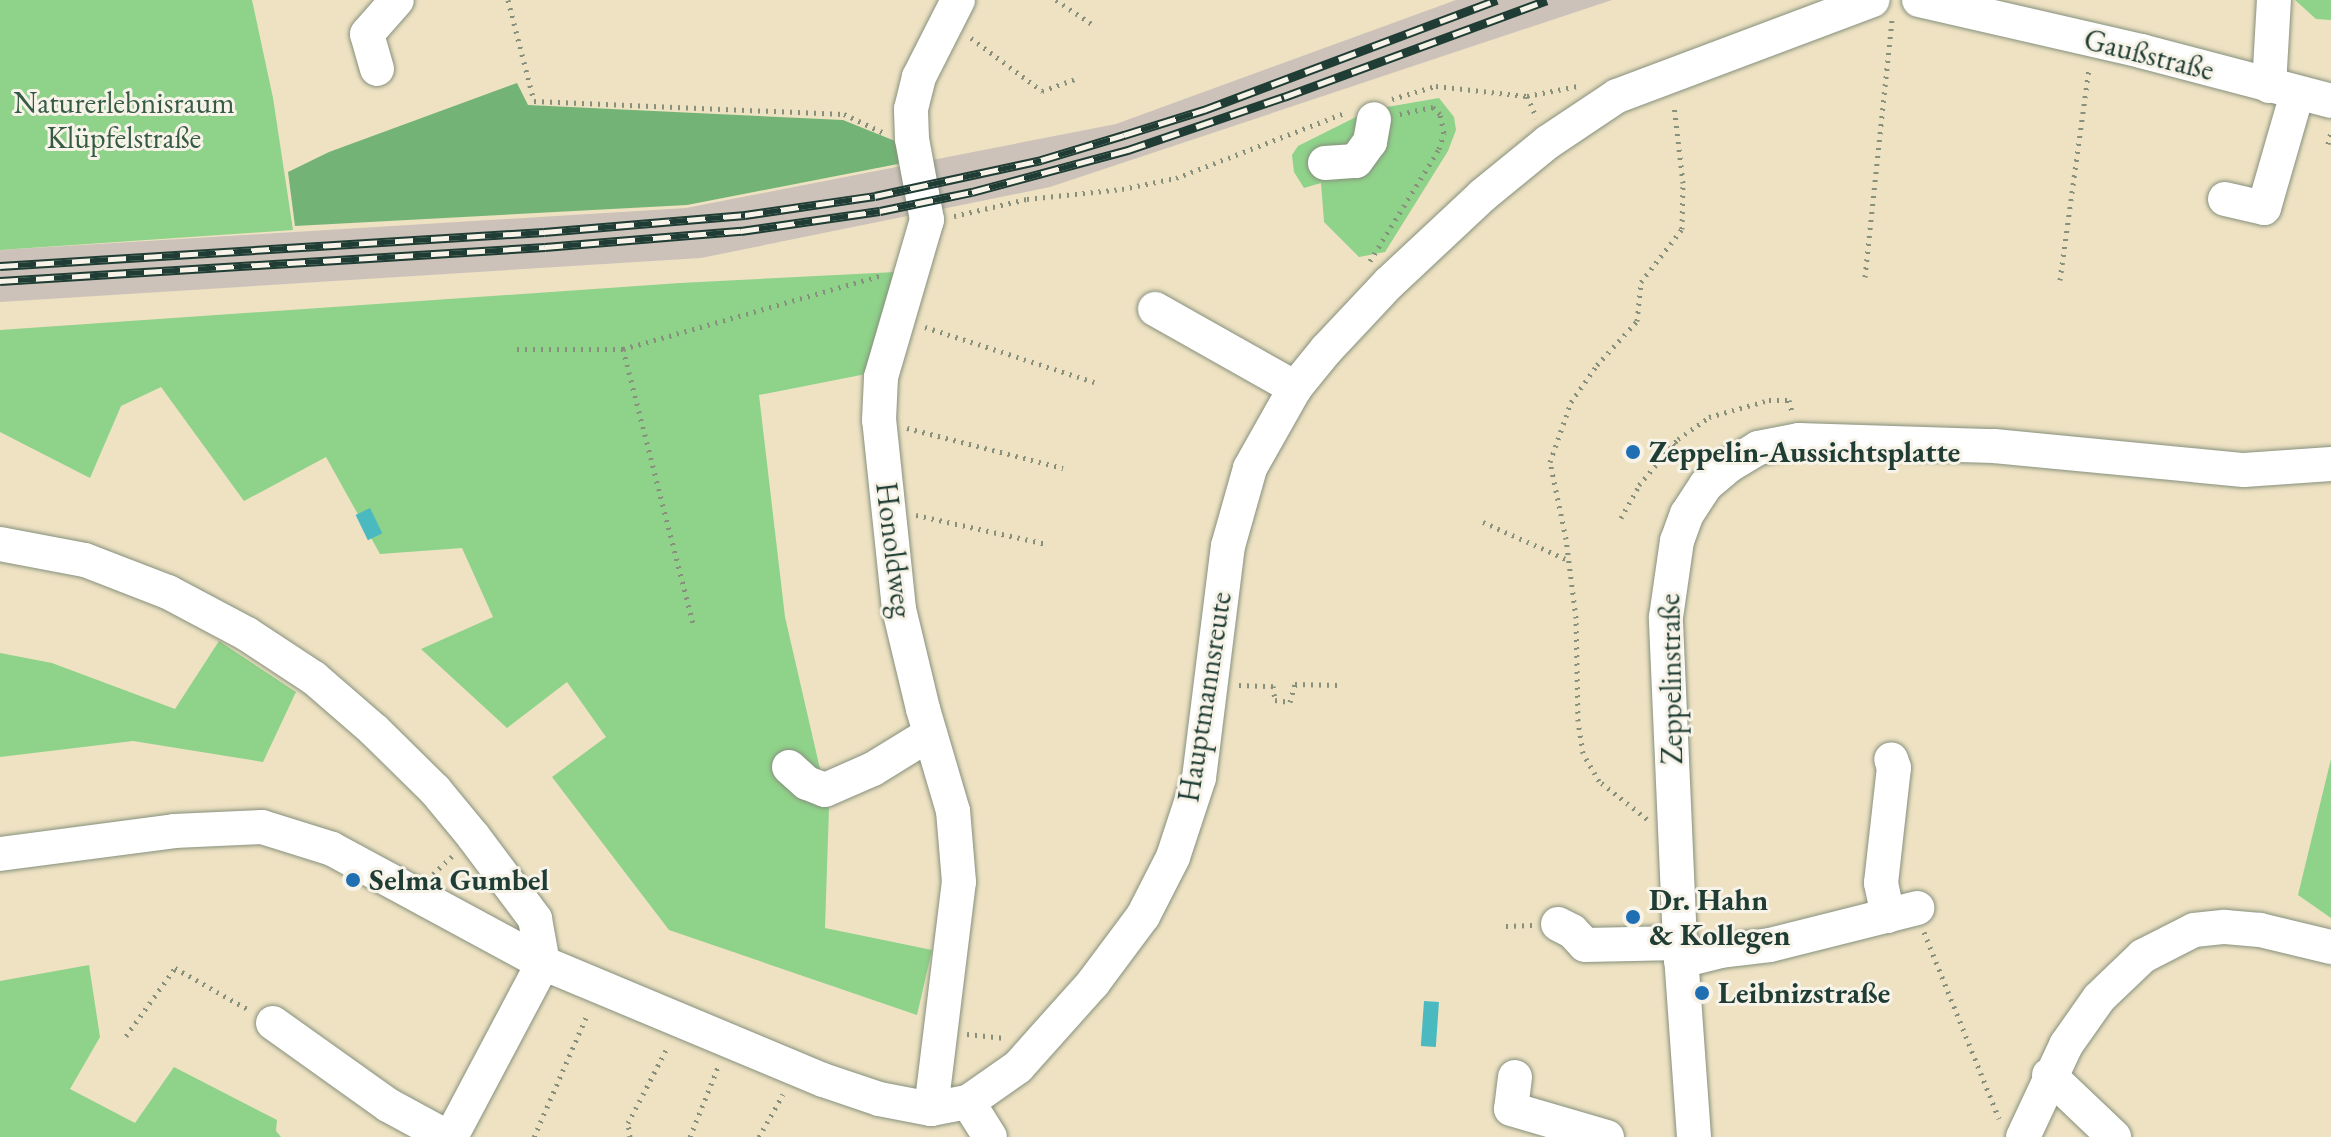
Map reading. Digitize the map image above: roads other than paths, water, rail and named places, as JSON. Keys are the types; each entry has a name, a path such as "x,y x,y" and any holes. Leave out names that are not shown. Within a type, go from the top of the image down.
{"street":[{"path":"377,69 367,34 397,0"},
{"path":"2225,199 2264,208 2283,90 2274,0"},
{"name":"Gaußstraße","path":"1895,3 1966,11 2331,101"},
{"name":"Hauptmannsreute","path":"0,854 174,831 262,827 332,849 415,891 543,963 797,1069 879,1099 931,1109 968,1102 1018,1067 1093,983 1143,916 1173,857 1199,778 1228,546 1250,468 1295,388 1359,314 1483,195 1548,142 1617,96 1895,3"},
{"name":"Honoldweg","path":"931,1109 959,882 953,811 899,609 879,420 881,377 927,220 912,139 911,109 919,77 953,10"},
{"path":"1325,163 1356,161 1370,142 1371,112"},
{"path":"1155,309 1175,335 1295,388"},
{"name":"Zeppelinstraße","path":"1694,1137 1681,952 1666,617 1677,541 1687,514 1706,485 1758,448 1799,440 1994,446 2244,470 2331,464"},
{"path":"0,544 85,560 168,592 247,634 314,678 374,730 435,790 535,919 543,963 449,1137 388,1105 273,1023"},
{"path":"789,767 807,783 825,790 873,769 930,734"},
{"path":"1558,924 1572,931 1585,945 1681,952 1721,951 1770,945 1903,912 1881,883 1894,768 1891,759"},
{"path":"2011,1130 2099,998 2143,956 2172,939 2194,930 2225,927 2260,930 2331,947"},
{"path":"2049,1075 2114,1137"},
{"path":"1515,1077 1511,1109 1607,1137"},
{"path":"968,1102 990,1137"}],"water":[{"path":"370,508 382,533 368,540 356,515"},
{"path":"1424,1001 1439,1002 1436,1047 1421,1046"}],"railway":[{"path":"0,266 544,232 745,215 875,196 1041,160 1204,110 1497,0"},
{"path":"0,281 545,247 741,231 880,211 972,192 1128,150 1284,97 1547,0"}],"place":[{"name":"Zeppelin-Aussichtsplatte","path":"1633,452"},
{"name":"Selma Gumbel","path":"353,880"},
{"name":"Dr. Hahn & Kollegen","path":"1633,917"},
{"name":"Leibnizstraße","path":"1702,993"}],"park label":[{"name":"Naturerlebnisraum Klüpfelstraße","path":"124,120"}]}
